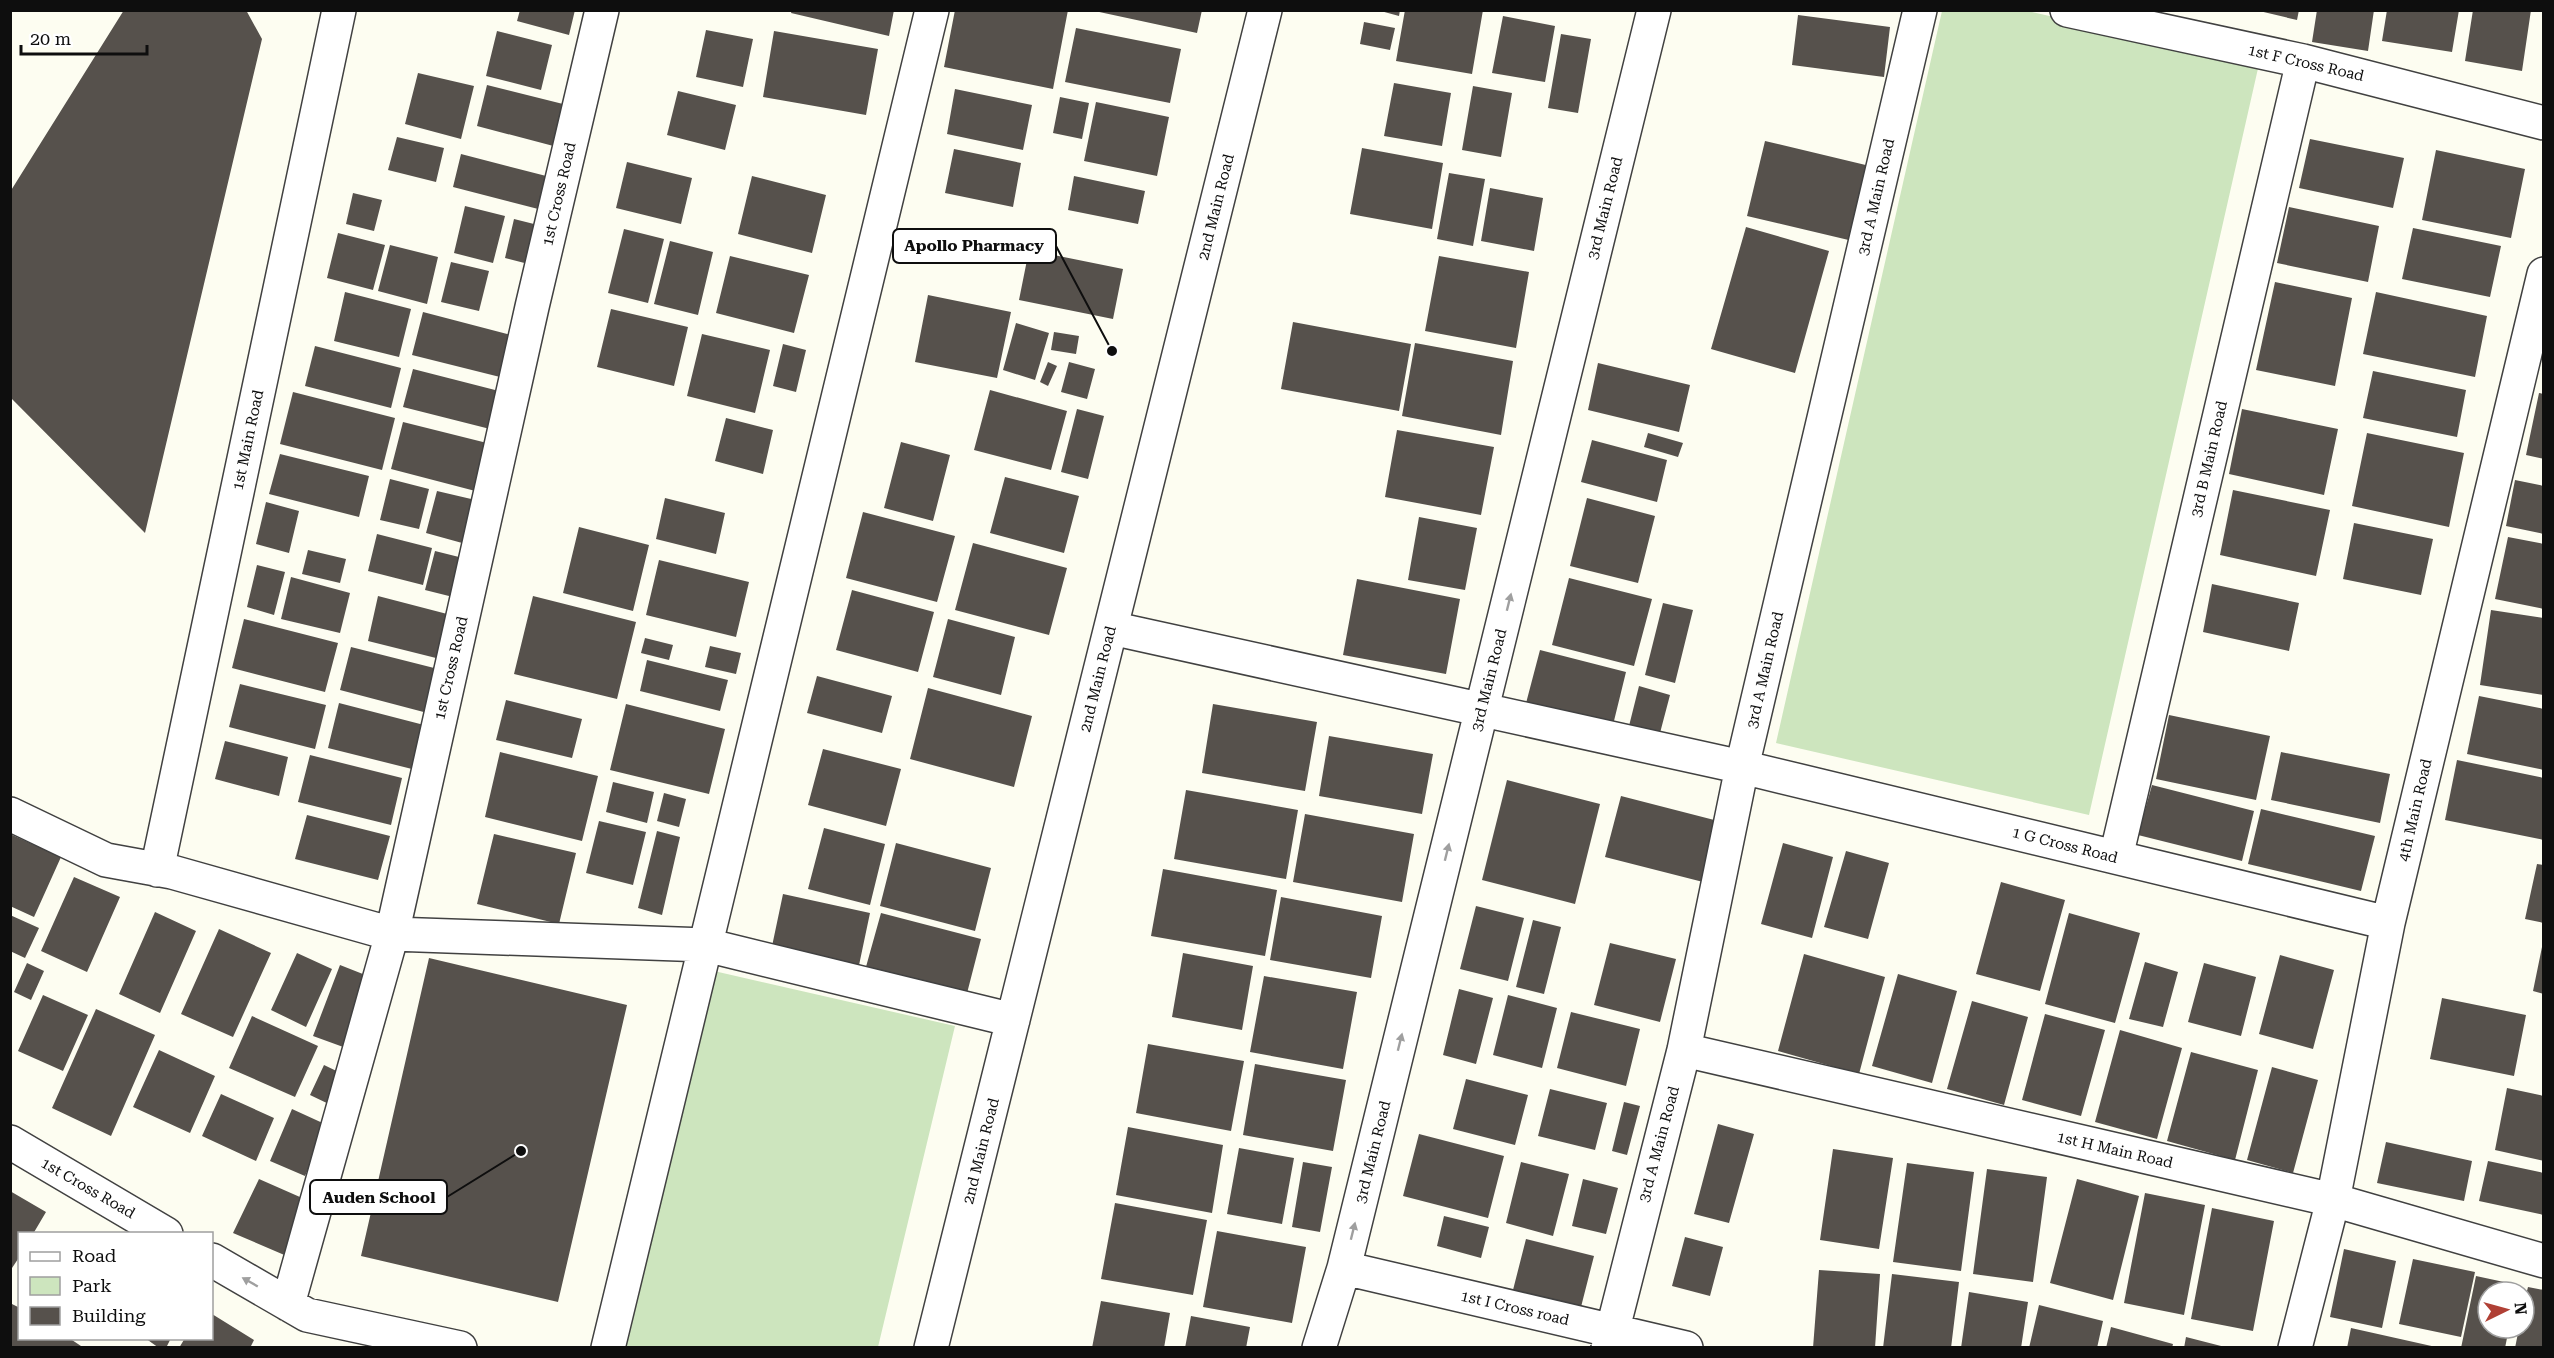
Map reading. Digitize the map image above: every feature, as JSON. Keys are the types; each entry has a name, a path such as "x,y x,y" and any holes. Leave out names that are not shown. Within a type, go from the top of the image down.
{"street":[{"name":"1st Main Road","path":"157,870 339,10"},
{"name":"1st Cross Road","path":"288,1305 392,934 532,307 602,10"},
{"path":"608,1347 932,10"},
{"name":"2nd Main Road","path":"932,1347 1265,10"},
{"name":"3rd Main Road","path":"1319,1347 1344,1268 1654,10"},
{"name":"3rd A Main Road","path":"1609,1339 1684,1050 1742,767 1920,10"},
{"name":"1st F Cross Road","path":"2067,10 2303,61 2544,123"},
{"name":"3rd B Main Road","path":"2116,857 2303,61"},
{"name":"4th Main Road","path":"2295,1347 2333,1200 2388,923 2544,274"},
{"name":"1 G Cross Road","path":"1111,628 1742,767 2388,923"},
{"path":"10,814 106,860 157,870 392,934 706,945 1013,1020"},
{"name":"1st H Main Road","path":"1684,1050 2333,1200 2544,1262"},
{"name":"1st Cross Road","path":"10,1142 164,1232"},
{"path":"213,1261 307,1315 460,1347"},
{"name":"1st I Cross road","path":"1344,1268 1609,1339 1686,1347"}],"green space":[{"path":"1942,11 2028,11 2259,64 2089,815 1776,743"},
{"path":"714,971 955,1026 878,1347 626,1348"}],"building":[{"path":"124,10 246,10 262,39 145,533 10,397 10,192"},
{"path":"520,10 575,10 569,35 517,21"},
{"path":"792,10 894,10 889,36 791,13"},
{"path":"955,10 1068,10 1053,89 944,67"},
{"path":"1090,10 1202,10 1197,33"},
{"path":"1377,10 1400,10 1399,16"},
{"path":"1405,10 1483,10 1472,74 1396,61"},
{"path":"2255,10 2299,10 2297,20"},
{"path":"2317,10 2374,10 2368,51 2312,42"},
{"path":"2387,10 2459,10 2452,52 2382,41"},
{"path":"2473,10 2531,10 2522,71 2465,61"},
{"path":"1798,15 1890,27 1884,77 1792,65"},
{"path":"1503,16 1555,26 1545,82 1492,73"},
{"path":"1364,22 1395,28 1390,50 1360,44"},
{"path":"1076,28 1181,49 1170,103 1065,82"},
{"path":"706,30 753,39 743,87 696,77"},
{"path":"497,31 552,45 541,90 486,76"},
{"path":"774,31 878,49 866,115 763,97"},
{"path":"1561,34 1591,39 1578,113 1548,108"},
{"path":"418,73 474,86 461,139 405,124"},
{"path":"1394,83 1451,93 1442,146 1384,136"},
{"path":"487,85 571,106 561,148 477,126"},
{"path":"1473,86 1512,93 1501,157 1462,150"},
{"path":"955,89 1032,105 1023,150 947,134"},
{"path":"678,91 736,105 725,150 667,135"},
{"path":"1060,97 1089,103 1082,139 1053,133"},
{"path":"1096,102 1169,117 1157,176 1084,161"},
{"path":"397,137 444,148 436,182 388,170"},
{"path":"2310,139 2404,158 2393,208 2299,188"},
{"path":"1765,141 1874,167 1857,242 1747,216"},
{"path":"1362,148 1443,163 1432,229 1350,214"},
{"path":"954,149 1021,163 1013,207 945,193"},
{"path":"2436,150 2525,169 2511,238 2422,220"},
{"path":"461,154 554,178 546,211 453,187"},
{"path":"627,162 692,178 681,224 616,208"},
{"path":"1449,173 1485,179 1473,246 1437,239"},
{"path":"752,176 826,195 812,253 738,234"},
{"path":"1074,176 1145,191 1138,224 1068,210"},
{"path":"1490,188 1543,198 1534,251 1481,241"},
{"path":"353,193 382,200 374,231 346,224"},
{"path":"465,206 505,216 493,263 454,253"},
{"path":"2289,207 2379,226 2368,282 2277,263"},
{"path":"514,219 550,228 540,267 505,258"},
{"path":"1746,227 1829,251 1795,373 1711,349"},
{"path":"2413,228 2501,246 2490,297 2402,279"},
{"path":"624,229 664,239 648,303 608,293"},
{"path":"338,233 385,245 373,290 327,278"},
{"path":"670,241 713,252 698,315 654,304"},
{"path":"390,245 438,257 427,304 378,291"},
{"path":"1029,250 1123,269 1113,319 1019,300"},
{"path":"730,256 809,275 794,333 716,313"},
{"path":"1439,256 1529,272 1516,348 1425,331"},
{"path":"451,262 489,271 479,311 441,302"},
{"path":"2275,282 2352,298 2335,386 2256,370"},
{"path":"345,292 411,309 399,357 334,341"},
{"path":"2376,292 2487,316 2475,377 2363,354"},
{"path":"928,295 1011,312 997,378 915,362"},
{"path":"611,309 688,327 674,386 597,367"},
{"path":"423,312 522,338 512,380 412,355"},
{"path":"1293,322 1411,344 1399,411 1281,389"},
{"path":"1016,323 1049,333 1035,380 1003,370"},
{"path":"1054,332 1079,336 1076,354 1051,350"},
{"path":"702,334 770,350 755,413 687,396"},
{"path":"1415,343 1513,361 1501,435 1402,416"},
{"path":"783,344 806,350 796,392 773,386"},
{"path":"315,346 401,368 391,408 305,386"},
{"path":"1048,362 1057,366 1048,386 1040,382"},
{"path":"1069,362 1095,369 1087,399 1061,392"},
{"path":"1598,363 1690,385 1679,432 1588,410"},
{"path":"413,369 499,391 490,429 403,407"},
{"path":"2373,371 2466,390 2457,437 2363,418"},
{"path":"990,390 1067,411 1051,470 974,450"},
{"path":"293,392 395,418 382,470 280,444"},
{"path":"2539,393 2544,394 2544,459 2526,455"},
{"path":"1077,409 1104,416 1088,479 1061,472"},
{"path":"2242,409 2338,429 2324,495 2229,474"},
{"path":"726,418 773,430 763,474 715,461"},
{"path":"403,422 495,445 483,493 391,469"},
{"path":"1397,430 1494,447 1481,515 1385,497"},
{"path":"1648,433 1683,443 1678,457 1644,447"},
{"path":"2367,433 2464,453 2449,527 2352,506"},
{"path":"1592,440 1667,460 1657,502 1581,482"},
{"path":"901,442 950,455 933,521 884,508"},
{"path":"280,454 369,476 359,517 269,494"},
{"path":"1005,477 1079,496 1064,553 990,533"},
{"path":"390,479 429,489 419,529 380,520"},
{"path":"2515,480 2544,486 2544,534 2506,526"},
{"path":"2233,490 2330,510 2316,576 2220,555"},
{"path":"437,491 484,502 473,546 426,533"},
{"path":"665,498 725,513 716,554 656,539"},
{"path":"1587,498 1655,516 1638,583 1570,566"},
{"path":"266,502 299,511 289,553 256,544"},
{"path":"863,512 955,536 937,602 846,578"},
{"path":"1419,517 1477,528 1465,590 1408,580"},
{"path":"2354,523 2433,539 2421,595 2343,579"},
{"path":"579,527 649,545 633,611 563,593"},
{"path":"377,534 432,548 423,585 368,571"},
{"path":"2508,537 2544,544 2544,609 2495,599"},
{"path":"973,543 1067,568 1049,635 955,610"},
{"path":"308,550 346,559 340,583 302,574"},
{"path":"435,551 475,561 465,600 425,590"},
{"path":"659,560 749,582 736,637 646,615"},
{"path":"257,565 285,572 274,615 247,607"},
{"path":"291,577 350,593 340,633 281,619"},
{"path":"1569,578 1652,599 1634,666 1552,645"},
{"path":"1357,579 1460,599 1446,674 1343,655"},
{"path":"2212,584 2299,603 2289,651 2203,632"},
{"path":"852,590 934,612 918,672 836,650"},
{"path":"378,596 451,615 440,659 368,641"},
{"path":"533,596 636,622 617,699 514,674"},
{"path":"1663,603 1693,610 1675,683 1645,675"},
{"path":"2491,610 2544,618 2544,695 2480,685"},
{"path":"244,619 338,643 325,692 232,668"},
{"path":"948,619 1015,637 1001,695 933,677"},
{"path":"645,638 673,645 669,660 641,653"},
{"path":"710,646 741,653 736,674 705,667"},
{"path":"351,647 446,671 435,715 340,690"},
{"path":"1540,650 1626,672 1612,729 1525,707"},
{"path":"647,660 728,680 720,711 640,691"},
{"path":"817,676 892,696 882,733 807,713"},
{"path":"240,684 326,705 315,749 229,727"},
{"path":"1639,686 1670,695 1660,733 1629,726"},
{"path":"928,688 1032,716 1014,787 910,759"},
{"path":"2479,696 2544,709 2544,770 2467,754"},
{"path":"506,700 582,719 572,758 496,740"},
{"path":"339,703 424,725 412,769 328,748"},
{"path":"626,704 725,729 709,794 610,770"},
{"path":"1213,704 1317,722 1305,791 1202,773"},
{"path":"2169,715 2270,736 2256,800 2156,779"},
{"path":"1329,736 1433,754 1422,814 1319,796"},
{"path":"225,741 288,757 279,796 215,779"},
{"path":"823,749 901,769 886,826 808,805"},
{"path":"500,752 598,776 582,841 485,817"},
{"path":"2281,752 2390,774 2380,823 2271,800"},
{"path":"310,755 402,778 391,825 298,802"},
{"path":"2457,760 2544,778 2544,840 2445,820"},
{"path":"1507,780 1600,804 1575,904 1482,880"},
{"path":"613,782 654,792 647,823 606,812"},
{"path":"2152,785 2254,811 2242,861 2138,835"},
{"path":"1186,790 1298,810 1286,879 1174,859"},
{"path":"664,793 686,799 679,827 657,821"},
{"path":"1621,796 1722,822 1707,883 1605,857"},
{"path":"2261,809 2375,836 2361,891 2248,864"},
{"path":"1305,814 1414,834 1402,902 1293,882"},
{"path":"307,815 390,836 378,880 295,859"},
{"path":"599,821 646,832 633,885 586,873"},
{"path":"824,828 885,844 870,905 808,889"},
{"path":"657,831 680,837 662,915 638,908"},
{"path":"10,834 61,857 34,917 10,906"},
{"path":"494,834 576,853 559,924 477,904"},
{"path":"896,843 991,868 975,931 880,906"},
{"path":"1783,843 1833,857 1812,938 1761,924"},
{"path":"1846,851 1889,863 1868,939 1824,927"},
{"path":"2537,864 2544,865 2544,923 2525,919"},
{"path":"1163,869 1277,890 1265,956 1151,936"},
{"path":"74,877 120,897 87,972 41,951"},
{"path":"2001,882 2065,900 2040,991 1976,974"},
{"path":"783,894 870,913 858,970 771,951"},
{"path":"1281,897 1382,916 1371,978 1270,960"},
{"path":"1476,906 1524,918 1508,981 1460,969"},
{"path":"155,912 196,931 160,1013 119,994"},
{"path":"881,913 981,939 965,1001 864,974"},
{"path":"2069,913 2140,933 2115,1023 2045,1004"},
{"path":"10,915 39,928 25,958 10,951"},
{"path":"1533,920 1561,927 1544,994 1516,987"},
{"path":"219,929 271,953 233,1037 181,1014"},
{"path":"1610,943 1676,959 1660,1022 1594,1005"},
{"path":"2542,947 2544,947 2544,994 2533,991"},
{"path":"297,953 332,969 306,1027 271,1010"},
{"path":"1183,953 1253,966 1242,1030 1172,1017"},
{"path":"1804,954 1885,977 1859,1074 1778,1051"},
{"path":"2280,955 2334,970 2313,1049 2259,1034"},
{"path":"429,958 627,1005 558,1302 361,1256"},
{"path":"2145,962 2178,972 2163,1027 2129,1019"},
{"path":"27,963 44,971 31,1000 14,992"},
{"path":"2204,963 2256,977 2241,1036 2188,1022"},
{"path":"340,965 373,978 346,1048 313,1036"},
{"path":"1898,974 1957,991 1932,1083 1872,1066"},
{"path":"1264,976 1357,992 1343,1069 1250,1052"},
{"path":"1459,989 1493,998 1476,1064 1443,1055"},
{"path":"43,995 88,1015 63,1071 18,1051"},
{"path":"1508,995 1557,1008 1542,1068 1493,1055"},
{"path":"2442,998 2526,1015 2514,1076 2430,1059"},
{"path":"1972,1001 2028,1017 2004,1105 1947,1089"},
{"path":"96,1009 155,1035 111,1136 52,1108"},
{"path":"1571,1012 1640,1029 1626,1086 1557,1068"},
{"path":"2045,1014 2105,1030 2081,1116 2022,1100"},
{"path":"252,1016 318,1046 295,1097 229,1068"},
{"path":"2120,1030 2182,1048 2157,1139 2095,1122"},
{"path":"1148,1044 1244,1061 1231,1131 1136,1113"},
{"path":"159,1050 215,1076 190,1133 133,1107"},
{"path":"2191,1052 2258,1070 2235,1160 2167,1141"},
{"path":"1255,1064 1346,1080 1333,1151 1243,1135"},
{"path":"324,1065 347,1076 333,1106 310,1095"},
{"path":"2272,1067 2318,1080 2293,1173 2247,1160"},
{"path":"1466,1079 1528,1095 1515,1145 1453,1129"},
{"path":"2507,1088 2544,1096 2544,1161 2495,1150"},
{"path":"1550,1089 1607,1103 1595,1150 1538,1136"},
{"path":"221,1094 274,1118 256,1161 202,1136"},
{"path":"1624,1102 1640,1106 1627,1155 1612,1151"},
{"path":"292,1109 327,1125 305,1176 270,1161"},
{"path":"1718,1124 1754,1134 1729,1223 1694,1214"},
{"path":"1128,1127 1223,1145 1212,1213 1116,1195"},
{"path":"1419,1134 1504,1156 1488,1218 1403,1196"},
{"path":"2386,1142 2472,1161 2464,1201 2377,1183"},
{"path":"1239,1148 1294,1158 1282,1224 1227,1214"},
{"path":"1833,1149 1893,1158 1879,1249 1820,1240"},
{"path":"2488,1161 2544,1173 2544,1215 2479,1201"},
{"path":"1303,1162 1332,1167 1320,1232 1292,1227"},
{"path":"1521,1162 1569,1174 1553,1236 1506,1223"},
{"path":"1907,1163 1974,1172 1961,1271 1893,1262"},
{"path":"1987,1169 2047,1177 2033,1282 1973,1274"},
{"path":"259,1179 309,1201 289,1257 233,1233"},
{"path":"1583,1179 1618,1188 1606,1234 1572,1226"},
{"path":"2077,1179 2139,1196 2113,1300 2050,1283"},
{"path":"10,1191 46,1212 34,1232 18,1232 18,1259 10,1271"},
{"path":"2145,1193 2205,1205 2184,1315 2124,1303"},
{"path":"1115,1203 1207,1220 1193,1295 1101,1279"},
{"path":"2212,1208 2274,1221 2253,1331 2191,1319"},
{"path":"1444,1216 1489,1227 1481,1258 1437,1246"},
{"path":"1217,1231 1306,1247 1292,1323 1203,1307"},
{"path":"1685,1237 1723,1247 1710,1296 1672,1286"},
{"path":"1526,1239 1594,1256 1581,1307 1513,1290"},
{"path":"2344,1249 2396,1261 2382,1328 2330,1317"},
{"path":"2413,1259 2475,1272 2461,1337 2399,1324"},
{"path":"1819,1270 1880,1274 1875,1348 1813,1348"},
{"path":"1892,1274 1959,1282 1951,1348 1883,1348"},
{"path":"2476,1276 2495,1280 2476,1280 2476,1340 2507,1340 2505,1348 2461,1348"},
{"path":"2536,1288 2544,1290 2544,1348 2515,1348 2517,1340 2536,1340"},
{"path":"1969,1292 2028,1302 2021,1348 1961,1348"},
{"path":"1101,1301 1170,1313 1164,1348 1092,1348"},
{"path":"10,1303 18,1307 18,1340 72,1340 84,1348 10,1348"},
{"path":"2039,1305 2103,1321 2097,1348 2029,1348"},
{"path":"213,1315 254,1340 250,1348 179,1348 184,1340 213,1340"},
{"path":"1191,1316 1250,1327 1246,1348 1185,1348"},
{"path":"2111,1327 2173,1344 2172,1348 2106,1348"},
{"path":"2351,1328 2436,1347 2347,1348"},
{"path":"2186,1337 2225,1347 2225,1348 2184,1348"},
{"path":"148,1340 170,1340 166,1348 159,1348"}],"place":[{"name":"Apollo Pharmacy","path":"1112,351"},
{"name":"Auden School","path":"521,1151"}]}
